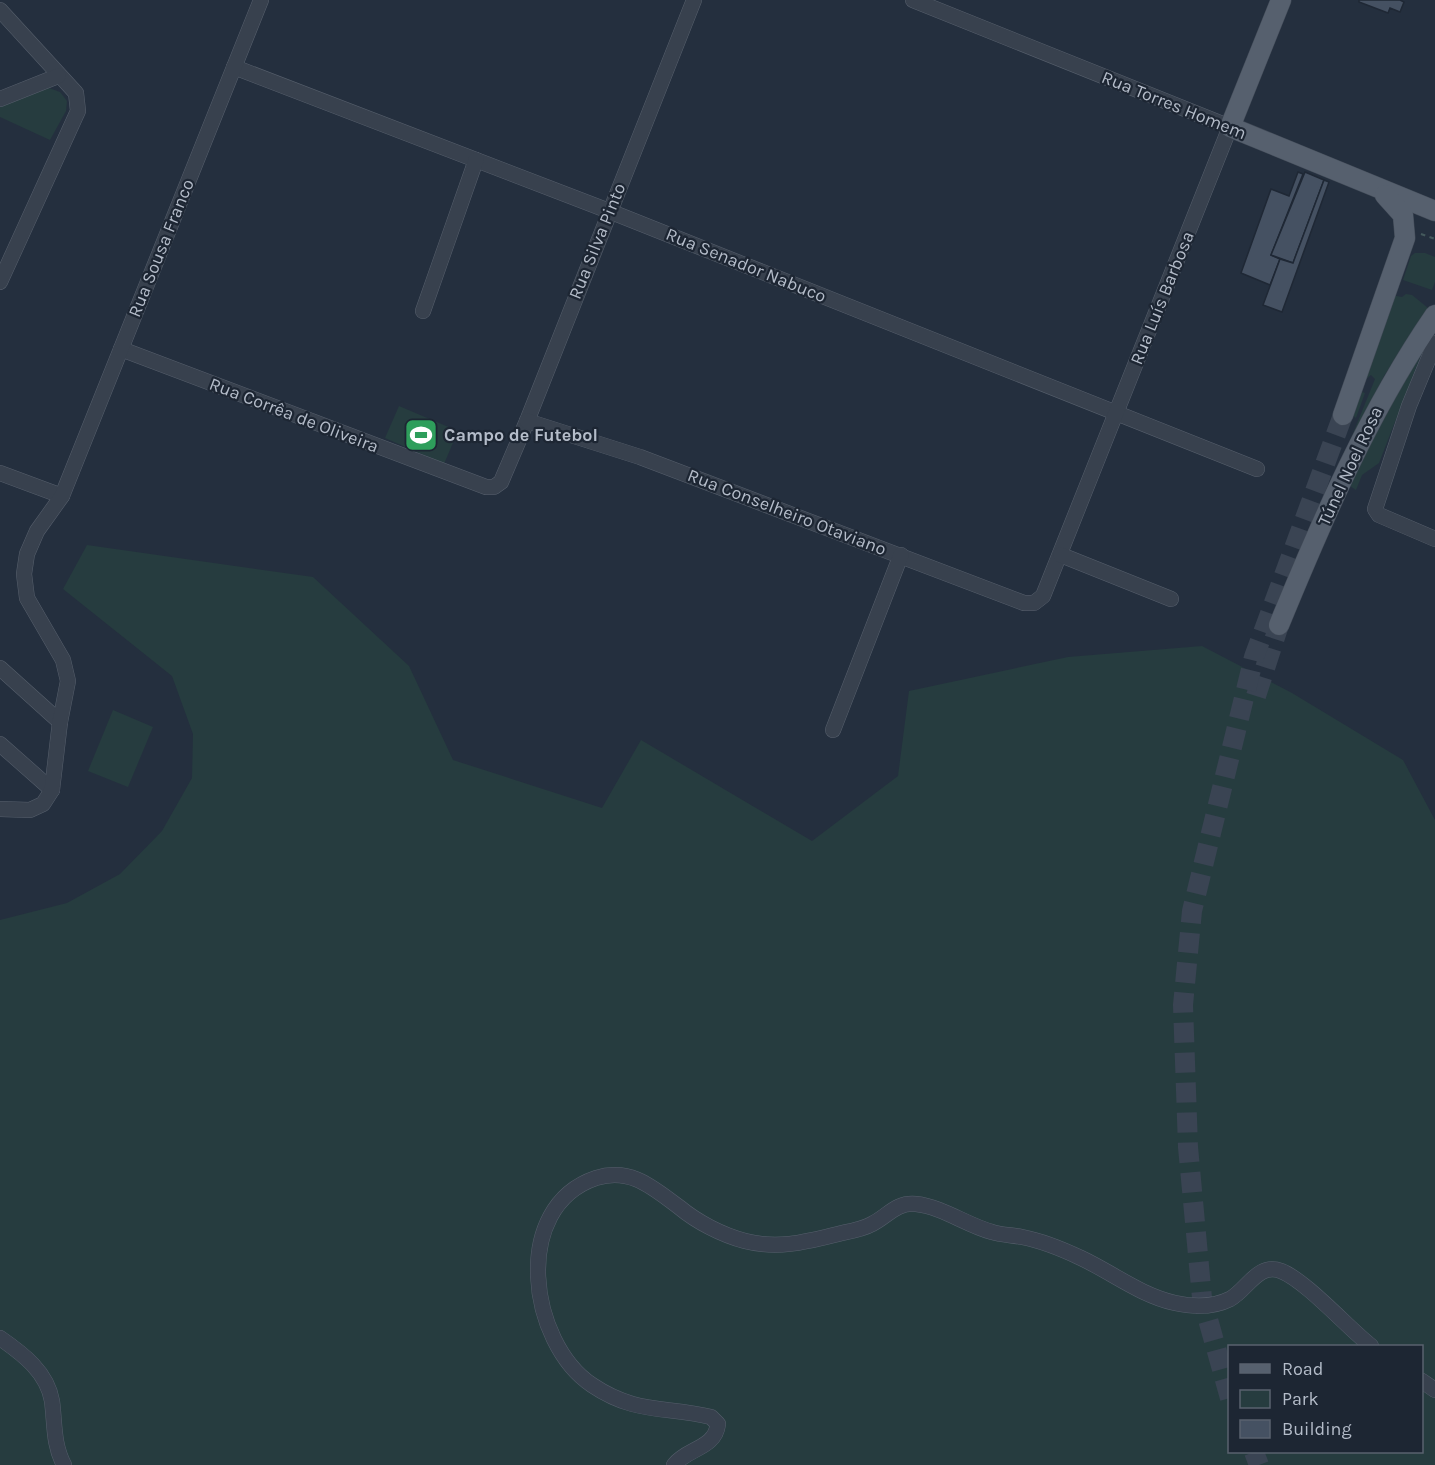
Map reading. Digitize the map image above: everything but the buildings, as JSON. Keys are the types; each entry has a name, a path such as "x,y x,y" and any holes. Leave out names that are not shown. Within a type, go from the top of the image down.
{"main road":[{"name":"Rua Luís Barbosa","path":"1230,127 1281,0"},
{"name":"Rua Torres Homem","path":"1230,127 1435,211"},
{"name":"Túnel Noel Rosa","path":"1343,415 1406,231 1400,210 1378,189"},
{"name":"Túnel Noel Rosa","path":"1279,625 1311,548 1383,396 1435,315"}],"street":[{"name":"Rua Sousa Franco","path":"52,790 60,722 68,681 63,660 27,598 24,574 27,554 37,531 62,495 261,0"},
{"name":"Rua Silva Pinto","path":"501,482 694,0"},
{"name":"Rua Torres Homem","path":"913,0 1230,127"},
{"path":"0,10 76,93 78,111 0,282"},
{"name":"Rua Senador Nabuco","path":"234,67 609,211 1257,469"},
{"path":"0,99 58,76"},
{"name":"Rua Luís Barbosa","path":"1043,596 1230,127"},
{"path":"423,310 476,160"},
{"path":"1435,343 1409,406 1375,509 1379,515 1435,539"},
{"name":"Rua Corrêa de Oliveira","path":"121,349 486,487 494,487 501,482"},
{"name":"Rua Conselheiro Otaviano","path":"527,421 640,457 1024,603 1034,603 1043,596"},
{"path":"0,473 62,495"},
{"path":"833,730 901,555"},
{"path":"1061,555 1171,598"},
{"path":"0,668 60,722"},
{"path":"0,744 52,790 43,804 30,810 0,809"},
{"path":"674,1465 679,1459 709,1442 717,1432 718,1424 711,1417 635,1407 612,1397 590,1384 573,1369 557,1347 546,1323 539,1293 538,1263 542,1236 550,1218 567,1194 597,1178 615,1175 637,1177 712,1229 743,1241 769,1245 799,1245 860,1229 874,1224 900,1205 914,1204 933,1208 992,1232 1053,1245 1085,1260 1136,1290 1175,1303 1197,1306 1218,1304 1234,1297 1257,1274 1270,1268 1282,1271 1302,1285 1369,1345"},
{"path":"0,1338 31,1362 43,1377 51,1399 54,1440 64,1465"}],"path":[{"path":"1413,231 1435,239"}],"green space":[{"path":"49,88 60,92 67,101 66,111 50,140 0,117 0,107"},
{"path":"1415,253 1425,253 1435,257 1435,282 1432,290 1403,280 1411,256"},
{"path":"1406,294 1412,295 1428,308 1384,376 1337,473 1375,379 1371,375 1366,379 1362,392 1365,393 1356,418 1350,413 1391,295 1402,297"},
{"path":"1426,342 1379,463 1362,475 1356,490 1350,486 1396,387"},
{"name":"Campo de Futebol","path":"399,406 458,431 444,464 385,438"},
{"path":"87,545 313,577 409,666 453,760 602,808 641,740 812,841 898,776 909,691 1068,657 1202,646 1292,693 1403,760 1435,820 1435,1465 0,1465 0,920 67,903 120,874 162,831 192,778 193,734 172,676 63,589"},
{"path":"113,710 153,727 128,787 88,771"}],"tunnel":[{"path":"1228,1391 1202,1298 1188,1147 1183,1005 1192,911 1254,657 1343,415"},
{"path":"1256,696 1279,625"},
{"path":"1254,1453 1259,1465"}],"place":[{"name":"Campo de Futebol","path":"421,435"}]}
